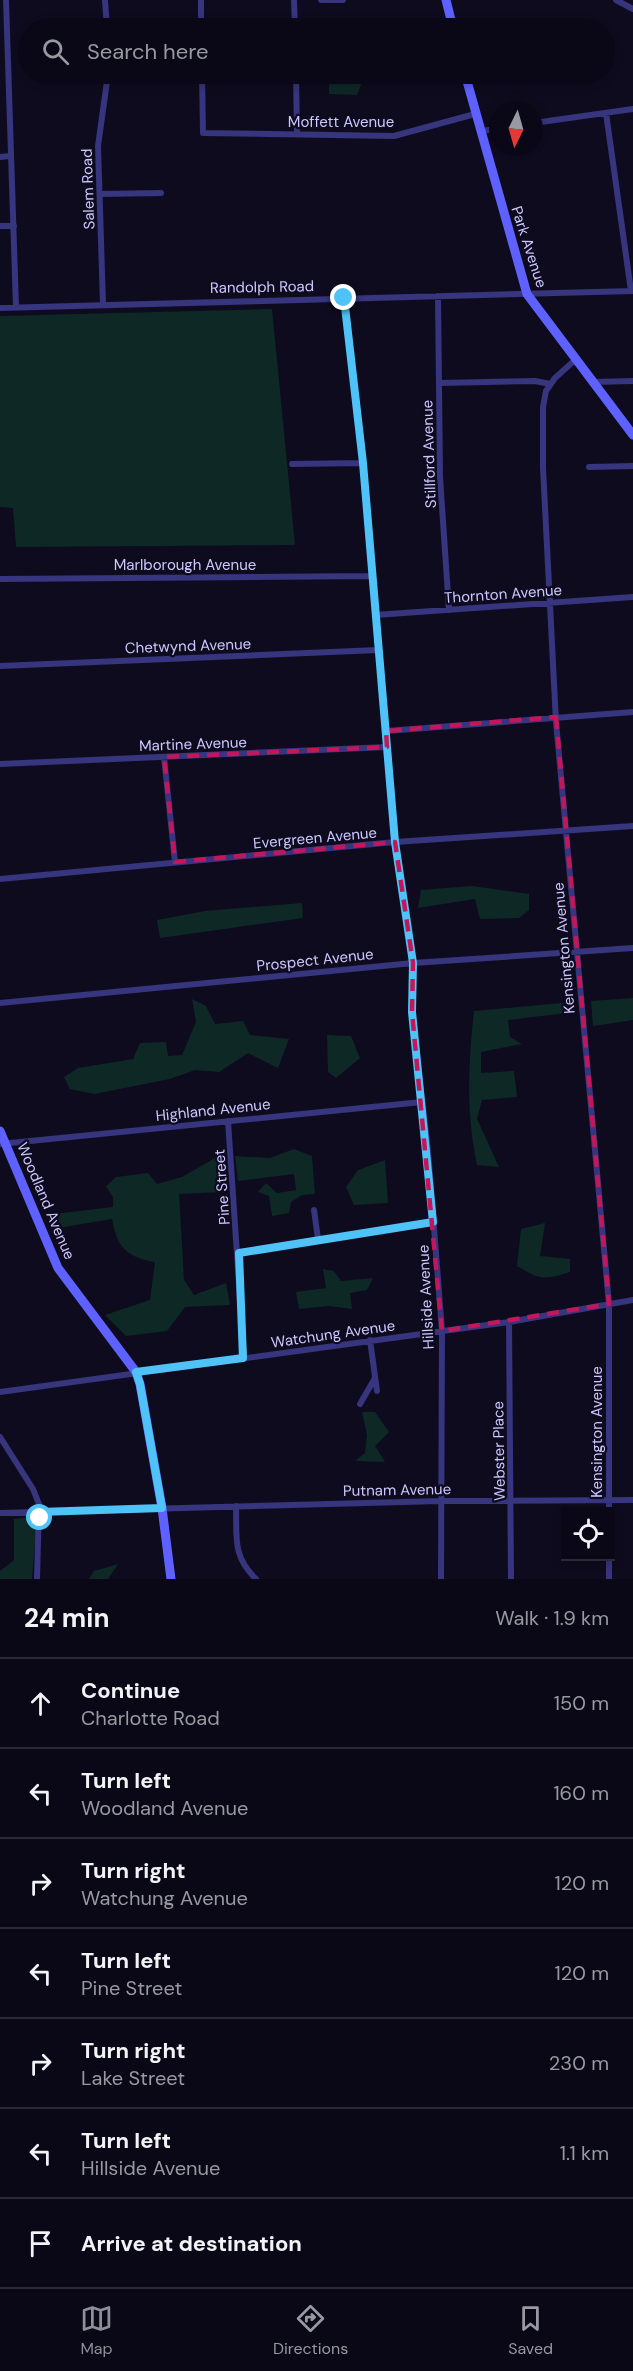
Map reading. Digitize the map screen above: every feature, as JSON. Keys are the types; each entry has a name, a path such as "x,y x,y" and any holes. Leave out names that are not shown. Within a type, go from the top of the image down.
{"street":[{"path":"6,0 16,307"},
{"path":"105,0 106,18"},
{"path":"201,0 201,18"},
{"path":"294,0 295,18"},
{"path":"321,0 343,0"},
{"path":"446,0 450,18"},
{"path":"616,0 633,9"},
{"name":"Salem Road","path":"103,304 98,146 107,84"},
{"name":"Moffett Avenue","path":"202,84 203,133 394,136 475,114"},
{"path":"296,84 297,134"},
{"name":"Park Avenue","path":"468,84 527,294 633,435"},
{"path":"0,87 8,86"},
{"path":"543,122 633,109"},
{"path":"606,113 632,291"},
{"path":"480,131 489,130"},
{"path":"0,157 10,156"},
{"path":"101,194 161,192"},
{"path":"0,226 14,226"},
{"name":"Randolph Road","path":"0,308 632,291"},
{"name":"Stillford Avenue","path":"438,296 440,477 449,610"},
{"name":"Hillside Avenue","path":"344,298 363,463 395,842 413,963 412,1012 442,1330 441,1579"},
{"path":"439,383 535,381 550,384 575,360"},
{"path":"593,382 633,381"},
{"name":"Kensington Avenue","path":"550,384 543,407 543,468 556,717 609,1304 609,1507"},
{"path":"292,464 363,463"},
{"path":"589,467 633,466"},
{"name":"Marlborough Avenue","path":"0,579 371,576"},
{"name":"Thornton Avenue","path":"375,615 633,597"},
{"name":"Chetwynd Avenue","path":"0,666 378,650"},
{"path":"386,730 633,712"},
{"name":"Martine Avenue","path":"0,764 387,747"},
{"path":"164,757 175,862"},
{"name":"Evergreen Avenue","path":"0,879 395,842 633,826"},
{"name":"Prospect Avenue","path":"0,1003 413,963 633,948"},
{"name":"Highland Avenue","path":"3,1144 422,1102"},
{"name":"Pine Street","path":"228,1121 239,1253 243,1358"},
{"name":"Woodland Avenue","path":"0,1131 3,1144 58,1268 136,1372 162,1508 171,1579"},
{"path":"314,1210 318,1239"},
{"path":"239,1253 433,1222"},
{"name":"Watchung Avenue","path":"0,1392 509,1322 633,1300"},
{"name":"Webster Place","path":"509,1322 511,1579"},
{"path":"370,1340 377,1391"},
{"path":"360,1404 375,1377"},
{"path":"0,1437 33,1489 39,1512 37,1579"},
{"name":"Putnam Avenue","path":"0,1513 440,1501 633,1500"},
{"path":"236,1506 238,1553 243,1566 256,1579"},
{"path":"609,1561 609,1579"}],"highlighted area":[{"path":"556,717 609,1304 442,1331 412,1012 413,963 395,842 175,862 164,757 387,747 386,731"}],"green space":[{"path":"329,84 361,84 357,95 329,94"},
{"path":"272,309 295,545 16,547 13,508 0,507 0,316"},
{"path":"472,886 529,894 529,910 519,918 480,919 475,899 418,908 421,890"},
{"path":"302,903 303,918 160,938 157,920 205,911"},
{"path":"633,998 633,1020 593,1026 591,1001"},
{"path":"192,999 206,1006 215,1024 243,1021 250,1035 289,1039 278,1068 248,1053 219,1072 195,1070 170,1079 94,1094 70,1089 64,1077 78,1068 133,1059 140,1043 166,1042 168,1056 182,1055 196,1022"},
{"path":"572,1002 575,1012 508,1020 510,1037 522,1044 481,1052 481,1073 514,1071 517,1097 482,1100 477,1119 499,1167 477,1165 473,1146 469,1088 474,1011"},
{"path":"327,1035 351,1036 360,1058 336,1078 328,1072"},
{"path":"294,1149 312,1156 315,1194 302,1195 291,1202 289,1213 272,1216 269,1196 258,1192 266,1183 277,1193 296,1190 294,1174 238,1181 235,1156 270,1158"},
{"path":"220,1155 223,1192 179,1194 184,1280 194,1295 226,1283 230,1305 185,1307 167,1331 126,1336 105,1315 150,1300 155,1262 137,1257 125,1250 117,1237 112,1219 53,1229 46,1215 113,1207 113,1197 106,1186 116,1177 148,1173 157,1184 182,1177"},
{"path":"385,1160 388,1203 354,1205 346,1187 358,1170"},
{"path":"545,1223 540,1256 570,1259 570,1272 542,1277 517,1266 521,1229"},
{"path":"323,1269 334,1271 341,1281 373,1278 367,1290 350,1293 352,1309 329,1306 299,1309 296,1292 326,1288"},
{"path":"362,1412 375,1412 389,1432 375,1446 385,1462 355,1461 365,1453 367,1435"},
{"path":"37,1516 32,1579 0,1579 0,1571 14,1560 14,1519"},
{"path":"118,1564 108,1579 89,1579 94,1571"}],"route":[{"path":"40,1518 39,1512 162,1508 136,1372 243,1358 239,1253 433,1222 428,1150 412,1012 413,963 395,842 363,463 344,298"}]}
